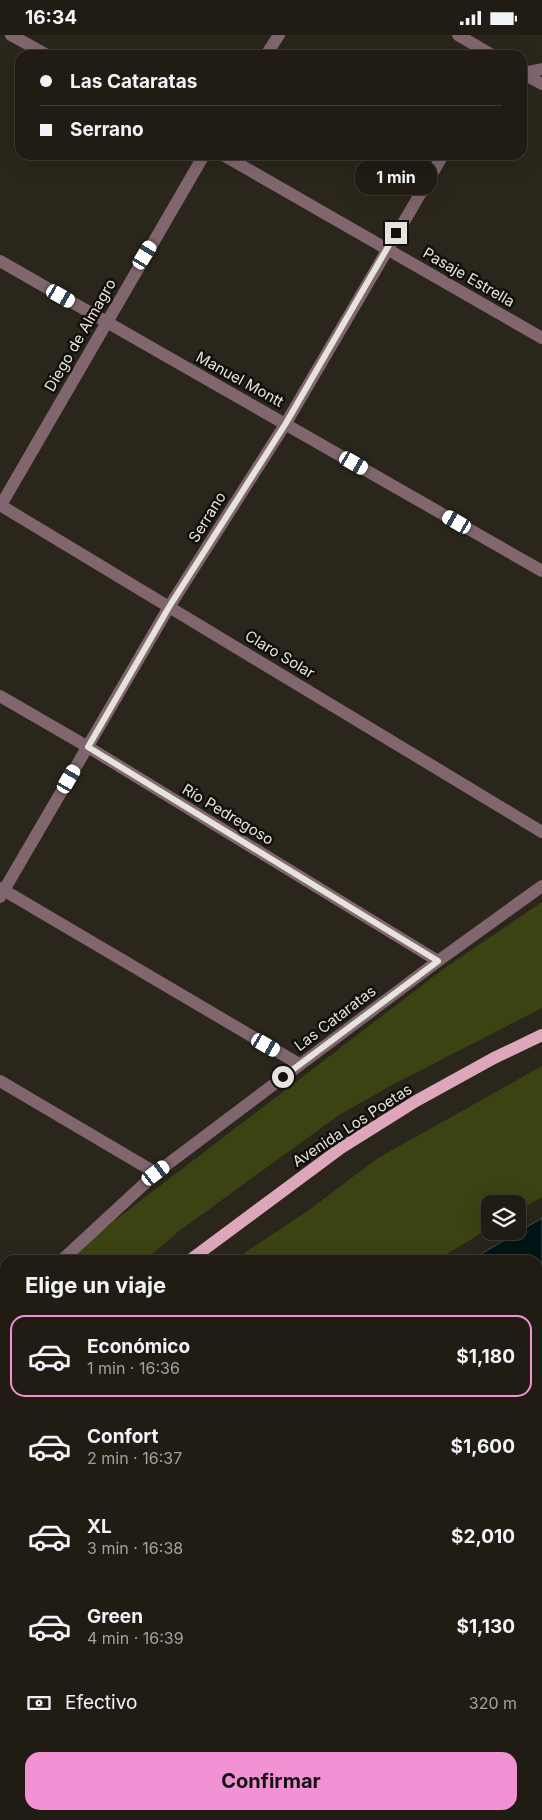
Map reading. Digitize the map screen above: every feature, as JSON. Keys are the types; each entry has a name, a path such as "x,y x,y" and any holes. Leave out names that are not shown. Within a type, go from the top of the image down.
{"main road":[{"name":"Avenida Los Poetas","path":"197,1255 341,1148 416,1101 494,1058 542,1035"}],"street":[{"path":"11,35 38,50"},
{"path":"269,50 279,35"},
{"path":"458,35 484,50"},
{"path":"527,72 542,69"},
{"path":"527,76 542,85"},
{"name":"Diego de Almagro","path":"0,505 201,160"},
{"name":"Pasaje Estrella","path":"232,160 542,338"},
{"name":"Serrano","path":"1,892 169,607 286,423 440,160"},
{"name":"Manuel Montt","path":"0,261 542,571"},
{"name":"Claro Solar","path":"0,505 542,832"},
{"name":"Río Pedregoso","path":"0,696 88,747 438,961"},
{"name":"Las Cataratas","path":"67,1255 156,1173 438,961 542,886"},
{"path":"1,892 299,1065"},
{"path":"0,1081 156,1173"}],"green space":[{"path":"542,902 542,1008 394,1084 339,1115 179,1231 151,1255 70,1255 446,967"},
{"path":"542,1066 542,1197 526,1206 526,1195 481,1195 481,1233 445,1255 242,1255 309,1210 378,1158"}],"shaded area":[{"path":"542,1218 542,1255 479,1255 505,1240 526,1240 526,1227"}],"route":[{"path":"283,1077 438,961 88,747 169,607 286,423 396,233"}]}
